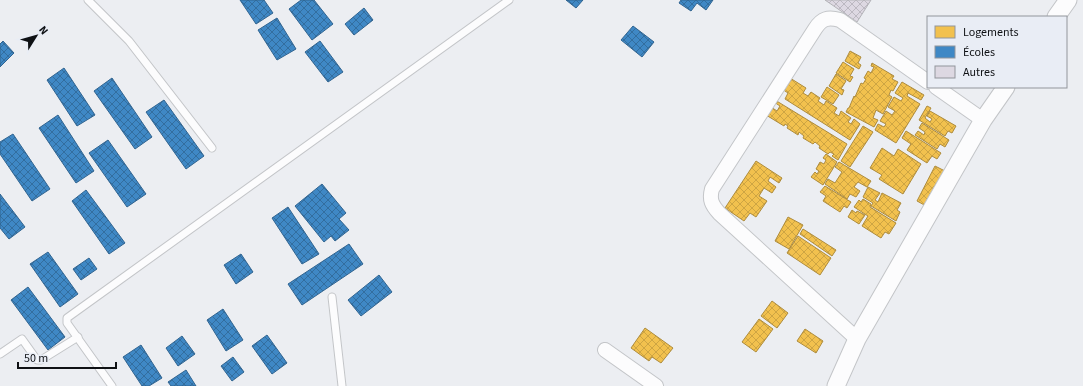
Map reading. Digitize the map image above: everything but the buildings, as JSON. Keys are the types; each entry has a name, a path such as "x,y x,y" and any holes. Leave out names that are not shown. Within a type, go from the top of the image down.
{"street":[{"path":"1057,16 1068,0"},
{"path":"857,339 719,213 710,200 710,194 716,182 814,29 818,23 824,19 831,18 840,20 927,81"},
{"path":"937,88 983,120"},
{"path":"836,386 857,339 983,120 1005,88"},
{"path":"605,350 656,386"}],"lane":[{"path":"112,386 67,323 67,318 509,0"},
{"path":"92,1 130,42 212,148"},
{"path":"332,297 342,386"},
{"path":"0,354 22,340 35,358 37,360 41,360 78,337"}]}
